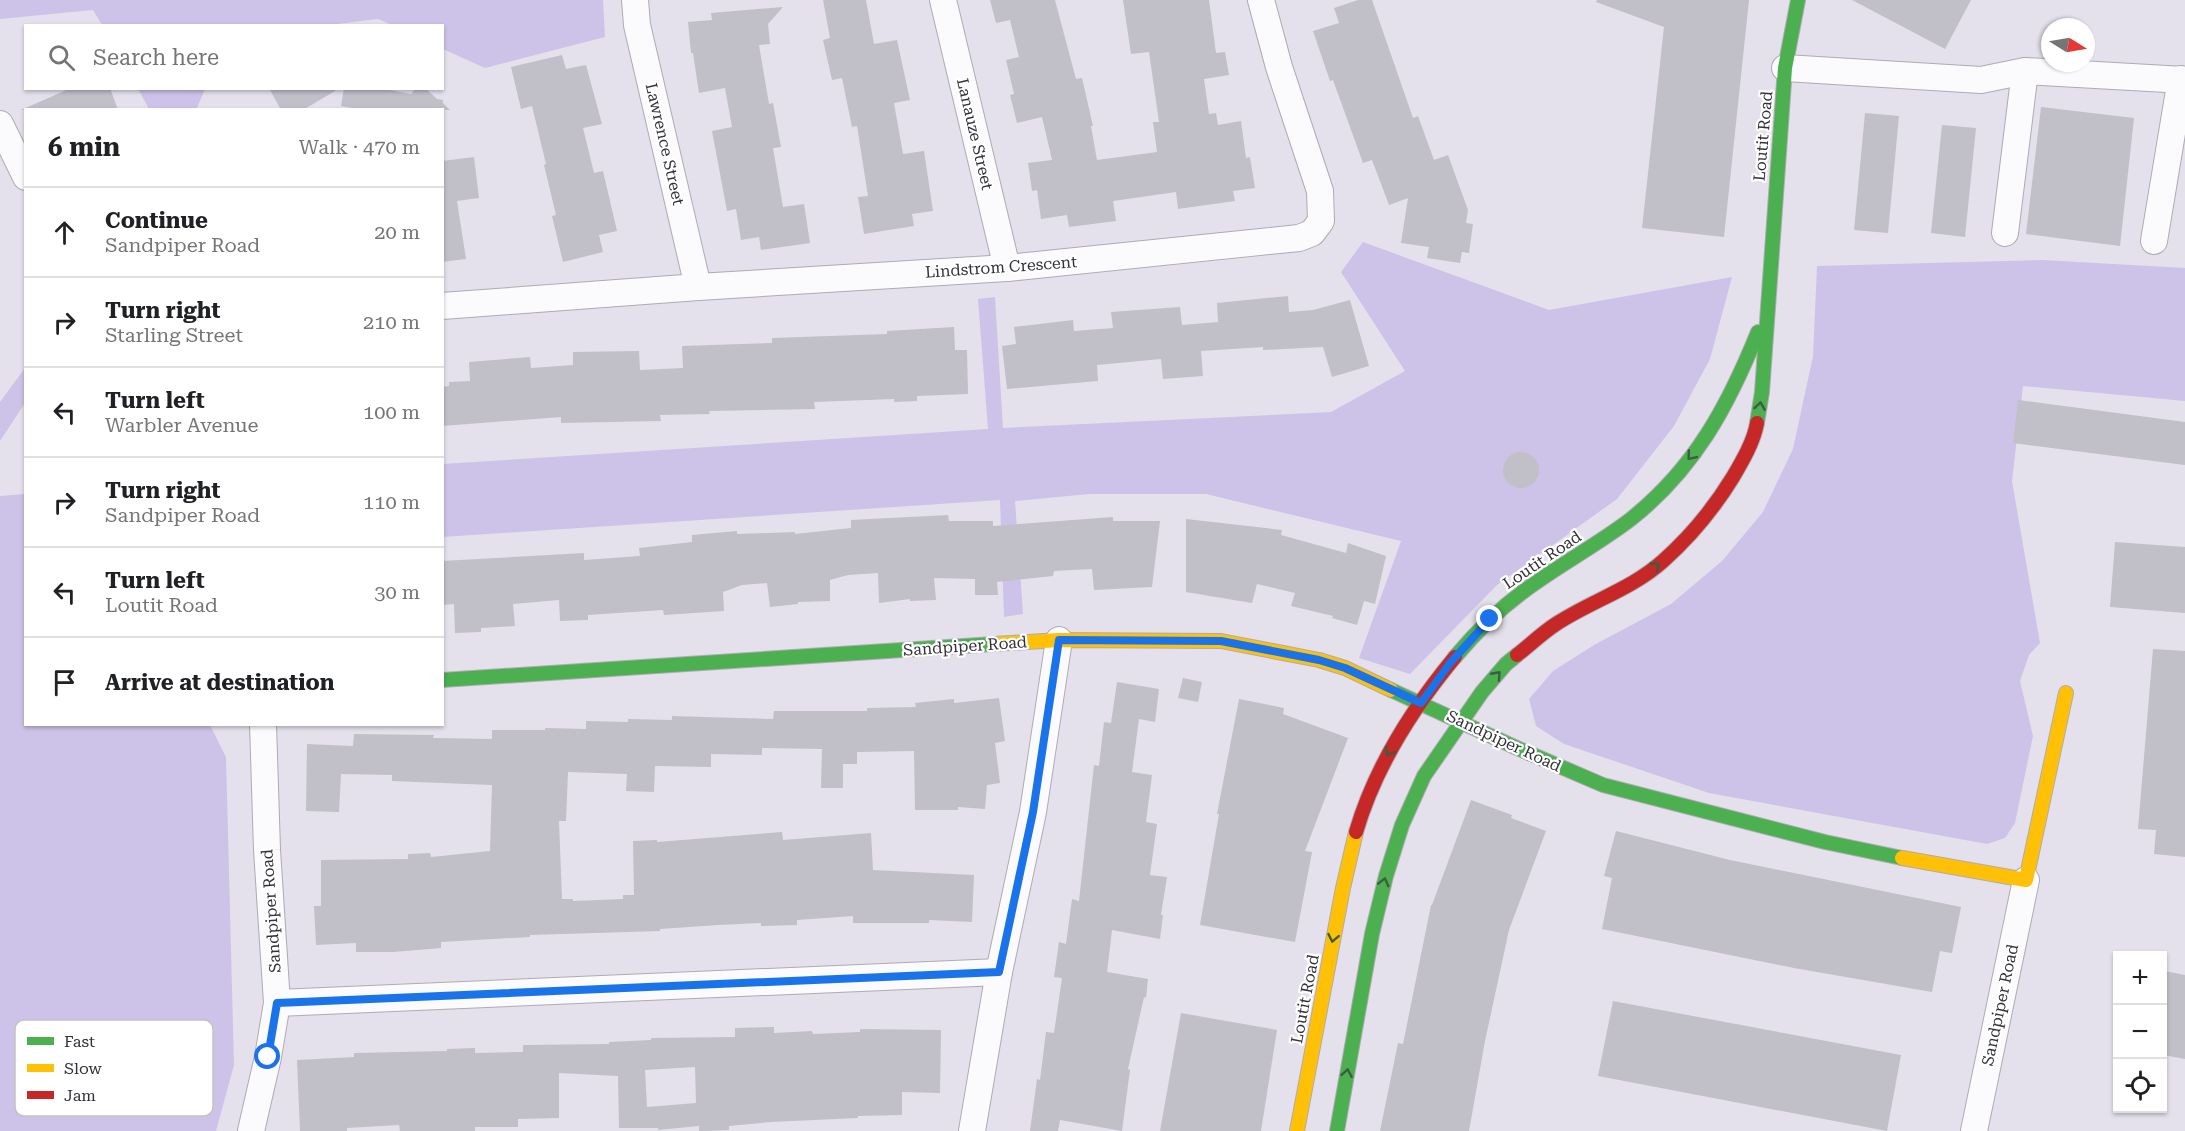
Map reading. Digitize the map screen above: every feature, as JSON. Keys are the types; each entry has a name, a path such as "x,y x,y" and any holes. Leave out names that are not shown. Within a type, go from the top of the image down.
{"street":[{"name":"Lawrence Street","path":"635,0 637,25 698,287"},
{"name":"Lanauze Street","path":"943,0 1007,268"},
{"name":"Lindstrom Crescent","path":"444,306 1007,268 1299,238 1312,233 1322,221 1320,191 1279,67 1261,0"},
{"name":"Loutit Road","path":"1337,1131 1372,934 1386,876 1402,825 1424,776 1460,721 1506,664 1556,624 1629,585 1662,562 1698,526 1725,490 1756,431 1762,392 1785,68 1798,0"},
{"path":"1785,68 1981,80 2025,71 2183,79 2154,241"},
{"path":"2005,233 2025,71"},
{"path":"0,124 24,173"},
{"name":"Loutit Road","path":"1297,1131 1347,863 1372,788 1386,758 1450,663 1490,619 1507,604 1561,566 1616,531 1671,481 1700,445 1730,398 1767,312"},
{"path":"972,1131 999,972 1033,812 1059,640"},
{"name":"Sandpiper Road","path":"444,680 1059,640 1221,641 1319,660 1345,668 1603,785 1825,842 2026,880"},
{"name":"Sandpiper Road","path":"1974,1131 2066,693"},
{"name":"Sandpiper Road","path":"251,1131 268,1057 277,1003 262,726"},
{"path":"277,1003 999,972"}],"shaded area":[{"path":"0,0 603,0 605,37 485,68 444,49 444,24 390,24 378,19 337,24 101,24 93,10 0,19"},
{"path":"139,90 205,90 197,108 148,108"},
{"path":"1363,242 1549,310 1732,277 1710,359 1674,426 1617,499 1497,585 1410,674 1359,658 1401,541 1206,494 1089,494 1015,501 1023,614 1004,617 1000,500 444,537 444,464 988,429 978,299 995,297 1003,428 1331,412 1405,371 1341,272"},
{"path":"2043,260 2185,268 2185,401 2023,386 2012,481 2040,643 2029,655 2020,681 2033,736 2015,823 2005,838 1987,844 1709,793 1564,744 1536,726 1529,699 1553,671 1594,645 1671,604 1722,561 1763,512 1793,449 1813,356 1817,266"},
{"path":"24,369 24,405 0,441 0,402"},
{"path":"24,494 24,726 210,726 226,757 234,1065 216,1131 0,1131 0,496"}],"building":[{"path":"823,0 866,0 874,44 897,40 910,100 894,103 903,154 924,151 933,211 912,214 914,226 864,234 858,197 868,196 857,126 852,127 842,78 832,80 823,40 830,38"},
{"path":"990,0 1055,0 1076,79 1082,78 1093,126 1091,126 1097,160 1157,152 1153,122 1159,122 1149,52 1131,54 1123,0 1209,0 1216,53 1225,52 1229,75 1204,79 1209,114 1216,113 1218,125 1241,121 1246,158 1250,157 1255,188 1233,191 1235,201 1178,209 1176,192 1113,201 1116,221 1069,227 1067,215 1041,219 1037,190 1032,191 1028,163 1052,160 1042,117 1017,123 1010,95 1014,94 1006,60 1019,57 1010,20 996,23"},
{"path":"1358,0 1372,0 1413,118 1418,116 1434,160 1448,155 1468,210 1466,223 1473,224 1469,253 1462,252 1460,263 1427,258 1429,247 1401,243 1408,198 1389,205 1372,160 1363,163 1333,80 1330,81 1313,31 1339,23 1334,8"},
{"path":"1597,0 1749,0 1724,237 1642,228 1664,27 1596,2"},
{"path":"1852,0 1971,0 1945,49"},
{"path":"783,7 768,24 770,44 759,45 769,104 773,103 781,147 773,148 783,207 804,204 810,243 761,250 759,237 741,240 736,209 727,211 712,131 732,127 725,88 699,93 688,22 712,20 711,13"},
{"path":"562,55 566,69 586,65 602,124 583,128 594,173 603,171 617,231 599,235 603,252 563,262 552,216 556,215 544,165 546,164 532,106 521,109 511,67"},
{"path":"66,90 111,90 117,108 26,108"},
{"path":"270,90 337,90 306,108 280,108"},
{"path":"344,90 390,90 411,94 414,90 427,90 437,99 443,100 450,110 444,110 444,108 341,106"},
{"path":"2041,107 2134,118 2120,246 2026,234"},
{"path":"1865,113 1899,116 1888,233 1854,230"},
{"path":"1942,125 1976,128 1965,237 1931,233"},
{"path":"474,157 479,198 457,201 466,259 444,262 444,161"},
{"path":"1288,296 1289,312 1313,310 1350,300 1369,366 1332,377 1323,347 1263,350 1263,347 1201,351 1203,376 1163,379 1161,359 1097,365 1098,381 1007,389 1002,346 1016,344 1014,327 1073,320 1074,331 1113,328 1111,312 1180,307 1182,325 1218,322 1217,303"},
{"path":"954,327 955,350 967,350 968,394 917,396 917,401 894,402 894,399 814,402 815,409 709,411 710,414 660,415 661,421 561,423 561,417 444,426 444,387 449,386 449,382 470,381 469,362 530,357 531,368 573,365 573,352 639,351 640,370 683,368 682,346 772,343 772,338 887,334 887,331"},
{"path":"2018,400 2185,422 2185,465 2013,443"},
{"path":"1521,452 1534,457 1539,470 1534,483 1521,488 1508,483 1503,470 1508,457"},
{"path":"948,515 949,521 993,521 993,526 1113,517 1113,521 1160,521 1152,587 1094,590 1092,569 1054,571 1053,576 997,582 998,595 975,595 975,579 934,578 936,600 910,601 910,599 879,603 878,573 848,575 830,580 830,601 798,602 798,604 770,607 767,583 742,585 723,592 724,611 664,615 663,610 588,615 588,620 560,621 559,600 513,604 515,626 481,628 481,632 455,633 454,604 444,605 444,561 584,553 584,560 640,556 639,548 692,542 692,535 737,531 737,534 795,532 795,534 851,528 851,520"},
{"path":"1186,519 1282,530 1281,535 1346,553 1348,543 1386,556 1375,604 1364,601 1357,625 1332,618 1333,616 1291,606 1295,593 1257,584 1252,603 1186,592"},
{"path":"2115,542 2185,547 2185,613 2110,607"},
{"path":"2153,649 2185,651 2185,857 2154,854 2156,830 2138,829"},
{"path":"1183,678 1202,682 1198,702 1178,698"},
{"path":"1117,682 1159,689 1155,722 1139,719 1132,772 1152,775 1146,822 1157,824 1150,875 1167,877 1160,939 1112,930 1107,972 1148,979 1146,998 1144,997 1128,1069 1130,1070 1122,1131 1060,1120 1058,1131 1030,1131 1046,1032 1054,1033 1062,978 1054,977 1059,942 1066,944 1072,899 1079,901 1094,765 1099,766 1104,722 1111,723"},
{"path":"999,698 1005,741 995,743 1000,783 987,785 985,809 958,807 958,810 915,810 914,751 857,752 857,764 843,764 843,788 821,788 822,749 762,748 762,755 711,754 711,767 655,766 654,792 626,791 627,774 568,772 566,821 559,821 562,899 573,899 573,901 623,899 623,895 634,895 633,841 657,840 657,842 782,832 783,840 871,833 873,870 974,875 972,922 929,920 929,923 853,923 853,916 797,920 797,925 761,926 761,923 660,929 660,931 530,935 530,937 441,942 441,948 393,952 356,952 356,943 316,945 314,906 321,906 321,860 408,859 408,854 430,853 431,857 490,851 492,785 392,781 392,775 341,774 339,812 306,811 307,744 353,746 354,734 434,735 433,738 492,739 492,730 586,729 586,721 672,720 672,716 773,719 774,711 867,711 867,708 916,707 915,703 954,699 954,703"},
{"path":"1239,699 1284,708 1283,714 1348,738 1305,851 1312,852 1295,942 1200,925 1219,814 1217,814"},
{"path":"1471,800 1546,831 1509,930 1485,1041 1469,1131 1380,1131 1398,1043 1403,1044 1431,905"},
{"path":"1616,831 1730,860 1961,907 1952,953 1940,951 1932,992 1794,968 1602,929 1612,878 1604,876"},
{"path":"2167,971 2185,975 2185,1059 2167,1056"},
{"path":"1613,1001 1901,1055 1887,1131 1598,1076"},
{"path":"1181,1013 1277,1030 1261,1131 1160,1131"},
{"path":"774,1027 774,1033 812,1031 813,1034 860,1032 860,1029 941,1030 940,1093 902,1092 902,1115 771,1122 729,1126 729,1130 699,1131 699,1126 658,1130 658,1128 619,1128 618,1076 559,1073 559,1118 518,1119 518,1127 475,1127 475,1131 400,1131 399,1125 347,1128 347,1131 300,1131 297,1060 354,1057 354,1053 447,1051 447,1049 475,1048 475,1053 523,1052 523,1045 609,1044 609,1042 651,1040 651,1038 735,1037 735,1028","holes":["695,1067 696,1103 647,1107 645,1070"]}],"traffic: fast":[{"path":"1757,423 1762,392 1785,68 1798,0"},
{"path":"1455,657 1514,598 1631,519 1674,479 1722,410 1758,332"},
{"path":"444,680 994,644"},
{"path":"1337,1131 1372,934 1386,876 1402,825 1424,776 1482,692 1506,664 1517,655"},
{"path":"1391,690 1603,785 1825,842 1902,858"}],"traffic: slow":[{"path":"994,644 1059,640 1221,641 1319,660 1345,668 1391,690"},
{"path":"1902,858 2026,880 2066,693"},
{"path":"1297,1131 1343,888 1356,832"}],"traffic: jam":[{"path":"1517,655 1556,624 1625,587 1651,571 1673,552 1701,522 1726,489 1748,450 1757,423"},
{"path":"1356,832 1373,785 1396,740 1424,697 1455,657"}],"route":[{"path":"268,1057 277,1003 999,972 1033,812 1059,640 1221,641 1319,660 1345,668 1421,703 1450,663 1490,619"}]}
